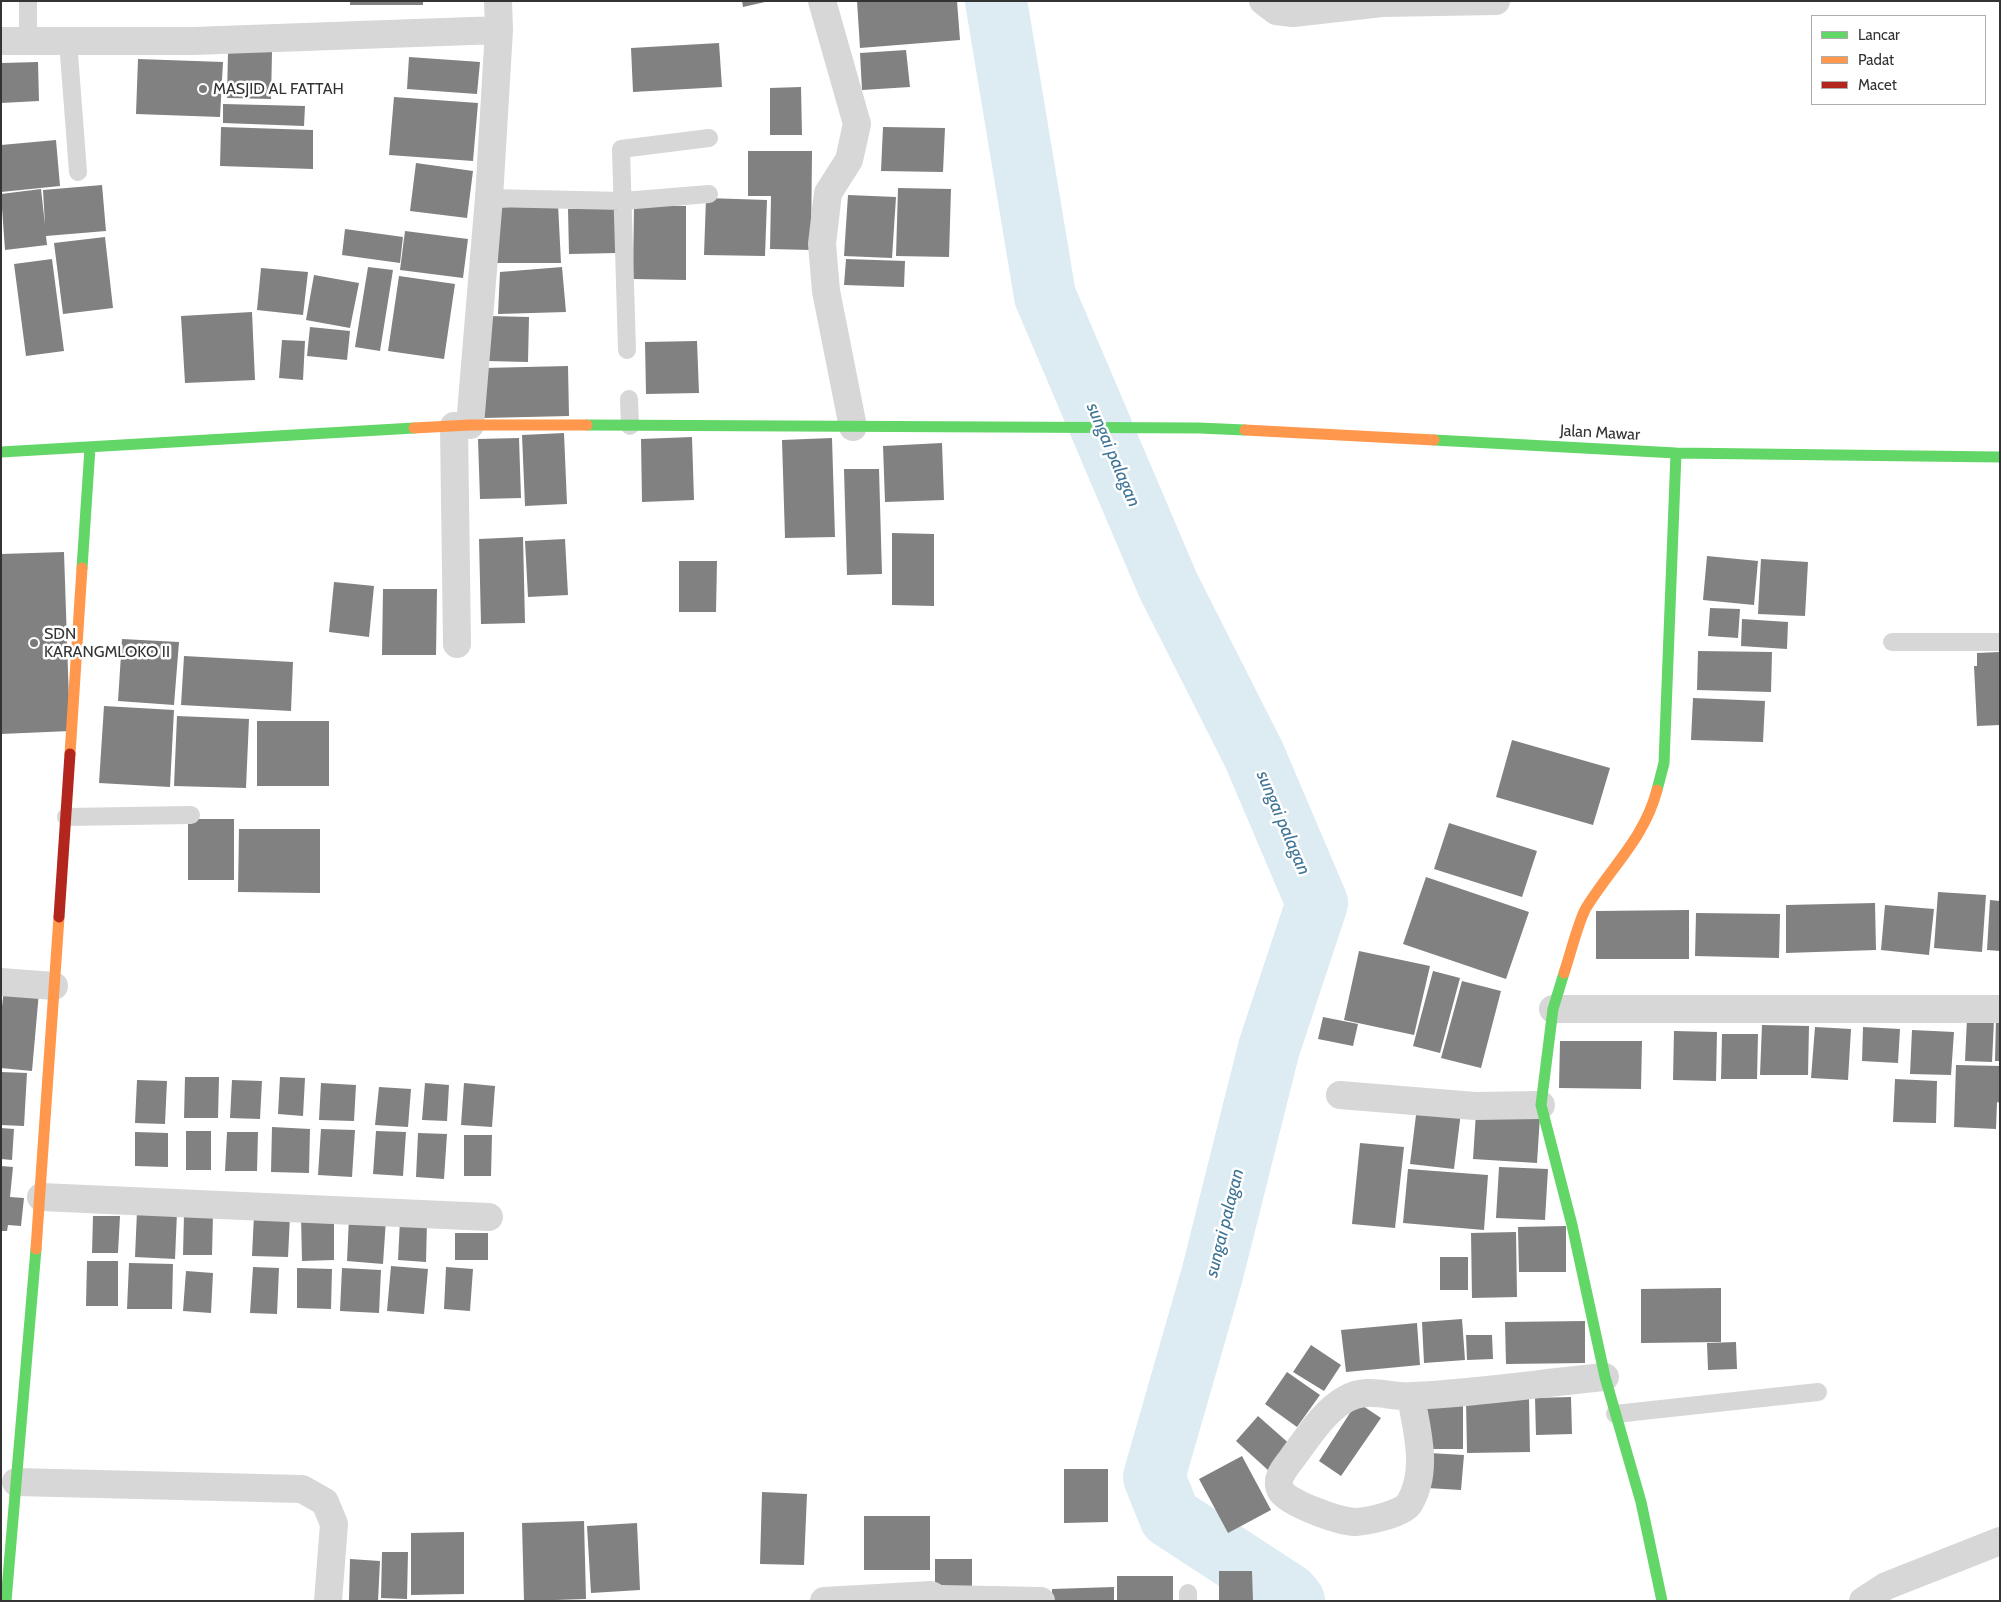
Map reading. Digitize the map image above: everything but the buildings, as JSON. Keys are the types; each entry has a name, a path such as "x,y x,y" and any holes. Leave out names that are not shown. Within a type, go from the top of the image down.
{"street":[{"path":"457,644 462,426 489,198 499,30 498,1"},
{"path":"822,1 856,124 849,160 828,193 822,244 826,291 853,427"},
{"path":"1263,1 1276,11 1292,13 1382,4 1481,2"},
{"path":"1,41 193,41 499,30"},
{"name":"Jalan Mawar","path":"1,452 462,426 1033,427 1199,428 1676,453 2000,457"},
{"path":"6,1601 10,1580 16,1482 41,1197 90,448"},
{"path":"1662,1601 1641,1502 1605,1377 1572,1225 1541,1105 1552,1009 1585,909 1630,848 1652,808 1664,763 1676,453"},
{"path":"1,982 54,986"},
{"path":"1552,1009 2000,1009"},
{"path":"1340,1095 1475,1106 1541,1105"},
{"path":"41,1197 489,1217"},
{"path":"1410,1397 1419,1446 1419,1482 1408,1506 1390,1515 1355,1522 1325,1515 1288,1498 1280,1489 1279,1476 1330,1411 1346,1398 1369,1392 1410,1397 1605,1377"},
{"path":"16,1482 302,1489 325,1502 334,1524 328,1601"},
{"path":"1863,1601 1886,1586 2000,1541"},
{"path":"824,1601 931,1595 942,1600 1040,1601"}],"lane":[{"path":"28,1 28,41"},
{"path":"68,41 78,172"},
{"path":"628,350 621,149 709,138"},
{"path":"489,198 623,201 709,194"},
{"path":"629,399 630,426"},
{"path":"1892,642 2000,642"},
{"path":"66,818 191,814"},
{"path":"1615,1414 1818,1392"}],"waterway":[{"name":"sungai palagan","path":"996,1 1045,296 1168,585 1254,755 1317,903 1269,1048 1212,1275 1154,1477 1170,1517 1288,1594 1294,1601"}],"traffic: fast":[{"path":"587,425 1199,428 1245,430"},
{"path":"1,452 414,428"},
{"path":"1434,440 1676,453 2000,457"},
{"path":"82,568 90,448"},
{"path":"1657,790 1664,763 1676,453"},
{"path":"1564,973 1553,1009 1541,1105 1572,1225 1605,1377 1641,1502 1662,1601"},
{"path":"6,1601 36,1249"}],"traffic: slow":[{"path":"414,428 470,425 587,425"},
{"path":"1245,430 1434,440"},
{"path":"70,754 82,568"},
{"path":"1564,973 1586,908 1635,838 1644,823 1657,790"},
{"path":"36,1249 59,917"}],"traffic: jam":[{"path":"59,917 70,754"}],"place":[{"name":"MASJID AL FATTAH","path":"203,89"},
{"name":"SDN KARANGMLOKO II","path":"34,643"}]}
